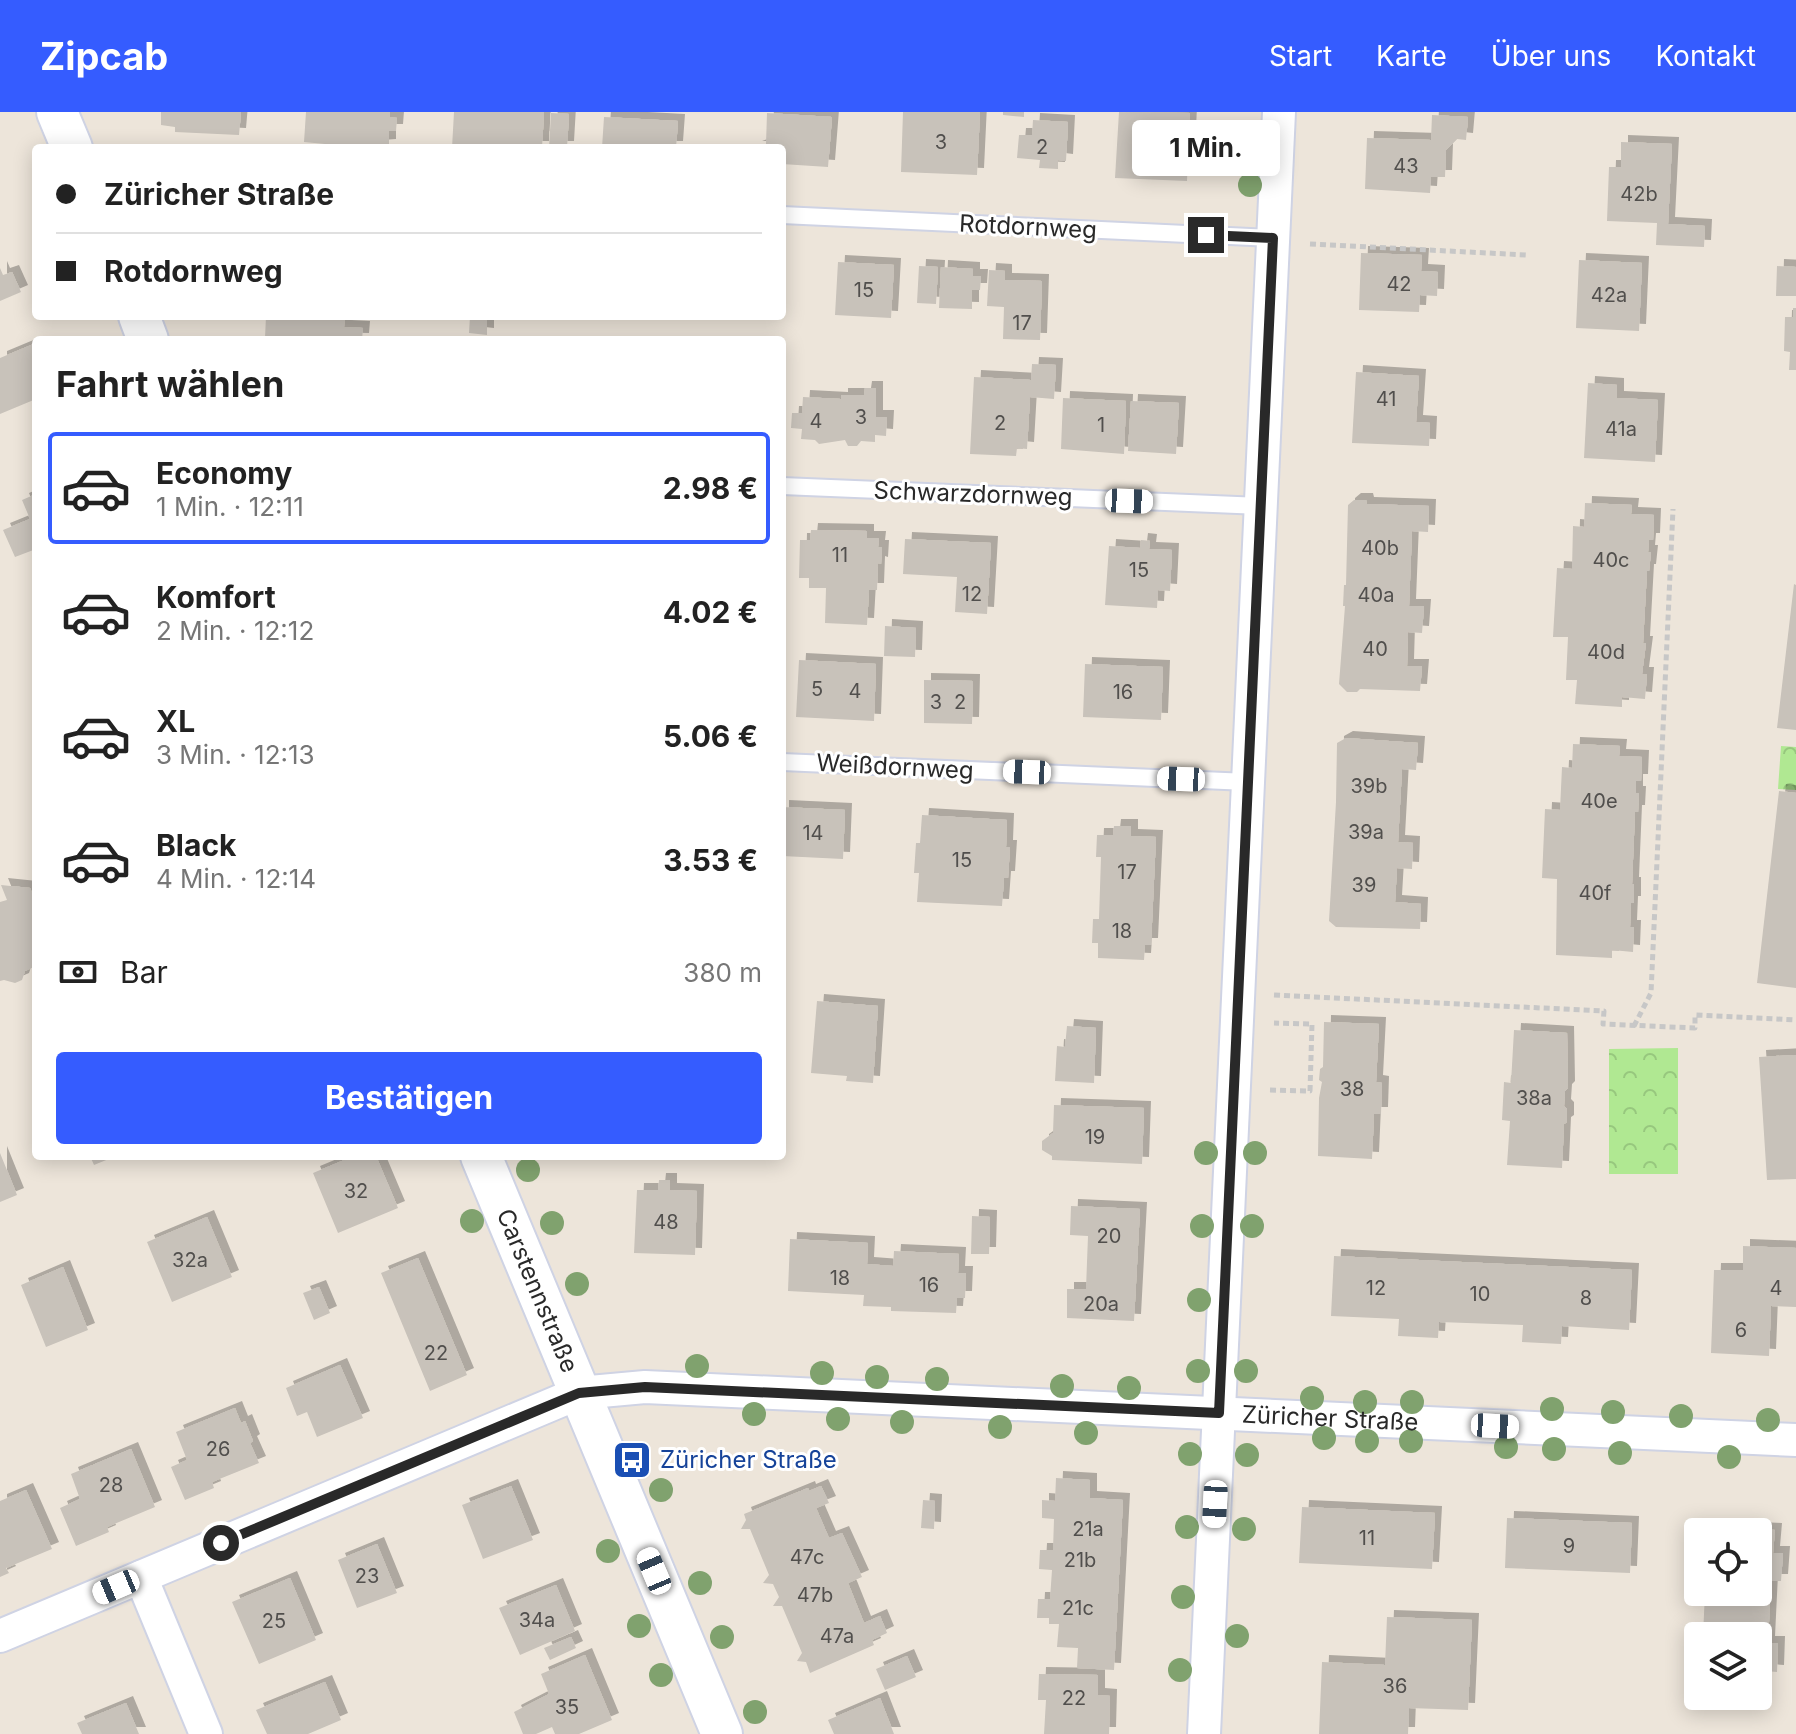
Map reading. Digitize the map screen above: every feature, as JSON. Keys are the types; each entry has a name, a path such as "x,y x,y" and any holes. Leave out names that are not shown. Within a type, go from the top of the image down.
{"street":[{"path":"57,112 70,144"},
{"path":"1204,1734 1279,112"},
{"name":"Carstennstraße","path":"483,1160 722,1734"},
{"name":"Züricher Straße","path":"0,1636 579,1393 645,1387 1796,1440"},
{"path":"141,1577 206,1734"}],"lane":[{"name":"Rotdornweg","path":"786,215 1273,238"},
{"name":"Schwarzdornweg","path":"786,486 1261,506"},
{"name":"Weißdornweg","path":"786,762 1248,782"}],"path":[{"path":"1310,244 1527,255"},
{"path":"1634,1026 1651,993 1673,509"},
{"path":"1274,995 1604,1011 1603,1024 1634,1026 1695,1028 1695,1015 1796,1020"},
{"path":"1269,1090 1310,1091 1312,1024 1273,1022"}],"green space":[{"path":"1781,746 1796,747 1796,790 1778,789"},
{"path":"1678,1048 1678,1174 1609,1174 1609,1049"}],"building":[{"path":"161,112 241,112 239,135 175,132 175,127 161,125"},
{"path":"306,112 390,112 390,117 397,118 396,131 389,131 389,144 304,142"},
{"path":"454,112 544,112 542,144 452,144"},
{"path":"903,112 980,112 977,175 901,172"},
{"path":"1003,112 1024,112 1024,117 1003,115"},
{"path":"1119,112 1190,113 1187,181 1115,178"},
{"path":"551,113 569,114 567,144 549,144"},
{"path":"767,113 832,117 828,167 786,164 786,144 766,144"},
{"path":"1432,115 1468,117 1466,140 1457,139 1446,150 1445,177 1431,177 1430,193 1365,189 1367,138 1431,140"},
{"path":"604,117 678,121 676,144 602,144"},
{"path":"1033,120 1068,122 1066,161 1058,160 1058,169 1039,168 1040,160 1017,158 1019,135 1032,135"},
{"path":"1621,142 1672,144 1668,224 1705,226 1704,247 1656,245 1657,223 1607,221 1609,167 1621,167"},
{"path":"1361,253 1422,255 1421,271 1438,272 1437,296 1420,295 1419,312 1359,310"},
{"path":"1579,260 1642,263 1639,331 1576,328"},
{"path":"838,262 894,265 891,318 835,315"},
{"path":"919,266 938,267 936,304 917,303"},
{"path":"1777,266 1796,267 1796,296 1776,296"},
{"path":"941,267 973,269 973,276 981,276 980,290 972,290 972,309 939,308"},
{"path":"0,268 3,275 12,272 21,292 0,301"},
{"path":"989,270 1005,271 1005,280 1042,281 1040,340 1003,339 1004,307 987,306"},
{"path":"1793,308 1796,308 1796,370 1789,370 1790,352 1784,351 1785,317 1793,317"},
{"path":"266,320 345,320 344,327 363,328 362,336 265,336"},
{"path":"470,320 487,320 487,335 469,333"},
{"path":"32,345 32,401 0,414 0,358"},
{"path":"1032,364 1056,365 1054,399 1030,397 1027,449 1017,448 1016,456 970,454 974,377 1031,380"},
{"path":"1356,372 1419,376 1416,422 1430,423 1429,446 1352,443"},
{"path":"1588,383 1617,385 1617,398 1658,400 1655,462 1584,458"},
{"path":"865,388 876,388 876,417 887,417 886,436 875,435 875,442 861,441 857,446 848,446 845,440 819,444 815,440 801,439 802,429 791,428 792,413 802,413 803,397 841,399 841,395 864,395"},
{"path":"1063,398 1126,401 1124,454 1061,449"},
{"path":"1131,401 1179,403 1176,454 1128,451"},
{"path":"32,496 32,551 15,557 3,530 30,519 22,500"},
{"path":"1354,500 1366,500 1367,504 1429,506 1428,532 1412,531 1409,606 1424,606 1422,633 1408,632 1407,666 1422,666 1420,691 1360,689 1347,692 1339,684 1348,505"},
{"path":"1585,503 1632,505 1631,514 1654,515 1653,540 1649,540 1648,552 1651,552 1643,643 1646,643 1642,674 1647,674 1645,699 1622,697 1622,707 1575,704 1577,680 1566,680 1568,637 1553,637 1557,568 1572,569 1573,526 1584,527"},
{"path":"811,530 867,531 867,538 879,538 881,564 878,563 877,590 869,590 867,625 825,623 826,588 809,588 809,578 799,578 800,540 810,540"},
{"path":"905,539 991,543 987,614 955,612 957,577 903,574"},
{"path":"1141,540 1150,541 1149,549 1172,550 1170,591 1158,590 1157,608 1105,605 1109,546 1140,548"},
{"path":"1796,585 1796,730 1777,728"},
{"path":"885,626 916,628 915,657 884,656"},
{"path":"799,660 876,664 874,721 796,717"},
{"path":"1085,664 1163,667 1161,720 1083,717"},
{"path":"924,680 973,681 972,724 924,723"},
{"path":"1346,738 1418,743 1416,770 1402,769 1398,842 1413,843 1412,869 1397,868 1395,902 1421,904 1420,929 1336,927 1329,921 1337,743"},
{"path":"1573,744 1620,746 1619,756 1642,757 1641,781 1636,781 1636,793 1639,793 1638,812 1635,812 1634,903 1631,903 1630,927 1634,927 1633,952 1612,950 1612,958 1556,955 1557,879 1542,878 1545,809 1560,810 1562,767 1572,768"},
{"path":"1779,791 1796,793 1796,988 1757,983"},
{"path":"786,807 845,810 843,859 786,856"},
{"path":"922,815 1007,820 1006,847 1010,847 1002,906 917,902 919,873 914,873"},
{"path":"1114,826 1131,826 1131,836 1156,837 1151,945 1145,945 1144,960 1098,958 1098,943 1092,943 1093,919 1099,919 1101,857 1096,857 1097,835 1113,835"},
{"path":"1,885 30,888 32,893 32,968 25,971 22,980 15,983 0,981 0,902 7,900"},
{"path":"817,1001 878,1006 873,1083 846,1081 847,1076 811,1073"},
{"path":"1324,1022 1379,1024 1376,1082 1382,1083 1381,1114 1374,1114 1372,1159 1318,1156 1322,1082 1319,1080 1323,1067"},
{"path":"1067,1026 1096,1028 1094,1083 1055,1081 1057,1046 1065,1047"},
{"path":"1514,1030 1567,1033 1568,1088 1564,1106 1567,1122 1564,1124 1562,1168 1507,1165 1510,1121 1502,1120 1504,1082 1511,1083"},
{"path":"1796,1055 1796,1179 1767,1180 1759,1057"},
{"path":"1054,1105 1144,1108 1142,1164 1052,1160 1052,1156 1042,1150 1042,1141 1053,1133"},
{"path":"0,1153 17,1195 0,1202"},
{"path":"344,1160 378,1160 398,1208 338,1233 313,1173"},
{"path":"659,1180 670,1180 670,1190 697,1191 695,1255 634,1253 637,1190 658,1190"},
{"path":"1071,1206 1140,1209 1134,1321 1067,1318 1067,1289 1086,1289 1088,1236 1070,1235"},
{"path":"972,1216 990,1217 989,1254 971,1254"},
{"path":"207,1217 232,1277 172,1302 147,1242"},
{"path":"790,1239 868,1243 867,1264 893,1266 894,1251 959,1254 958,1273 966,1273 965,1298 957,1298 956,1313 891,1311 891,1307 863,1306 864,1295 788,1291"},
{"path":"1743,1246 1796,1248 1796,1307 1771,1306 1769,1356 1711,1353 1714,1270 1743,1270"},
{"path":"1334,1256 1632,1270 1629,1330 1562,1326 1561,1344 1522,1342 1523,1325 1439,1322 1438,1338 1398,1336 1399,1319 1331,1316"},
{"path":"418,1258 467,1375 430,1391 381,1273"},
{"path":"63,1267 88,1330 46,1347 21,1285"},
{"path":"319,1287 330,1313 314,1320 303,1293"},
{"path":"340,1365 363,1418 317,1437 307,1412 297,1416 286,1388"},
{"path":"235,1408 241,1423 245,1421 259,1463 212,1482 214,1488 185,1500 171,1467 187,1460 176,1432"},
{"path":"131,1449 155,1507 107,1527 109,1532 76,1546 60,1508 80,1499 71,1474"},
{"path":"1056,1478 1090,1480 1090,1498 1123,1500 1114,1670 1077,1668 1078,1648 1057,1647 1059,1624 1049,1624 1049,1618 1037,1618 1038,1599 1050,1599 1052,1570 1039,1569 1040,1550 1053,1550 1054,1519 1042,1518 1042,1500 1055,1501"},
{"path":"511,1486 533,1540 483,1559 462,1505"},
{"path":"821,1486 829,1503 816,1508 829,1538 842,1533 862,1577 848,1583 864,1623 880,1616 887,1633 872,1640 874,1645 810,1673 806,1662 797,1661 802,1653 782,1606 773,1606 779,1597 773,1584 763,1583 769,1575 750,1529 741,1529 746,1520 744,1514 808,1488 809,1491"},
{"path":"26,1490 52,1549 6,1568 9,1573 0,1577 0,1501"},
{"path":"923,1500 935,1501 934,1529 921,1528"},
{"path":"1302,1507 1435,1513 1432,1569 1299,1563"},
{"path":"1507,1518 1632,1523 1630,1573 1505,1568"},
{"path":"1772,1530 1775,1530 1773,1553 1783,1553 1781,1581 1772,1581"},
{"path":"377,1544 397,1593 357,1608 338,1560"},
{"path":"290,1578 316,1640 259,1664 232,1602"},
{"path":"556,1585 575,1631 520,1655 499,1608"},
{"path":"1704,1606 1770,1606 1769,1622 1704,1622"},
{"path":"1387,1617 1472,1620 1468,1710 1409,1708 1408,1734 1319,1734 1322,1662 1385,1665"},
{"path":"571,1637 576,1648 550,1660 544,1648"},
{"path":"1772,1643 1778,1643 1777,1672 1772,1672"},
{"path":"585,1655 612,1720 579,1734 555,1734 552,1727 536,1734 523,1734 514,1712 549,1694 541,1674"},
{"path":"907,1656 916,1677 885,1690 876,1669"},
{"path":"1039,1674 1098,1675 1098,1695 1110,1696 1109,1734 1044,1734 1046,1700 1038,1700"},
{"path":"325,1682 341,1720 308,1734 267,1734 256,1710"},
{"path":"880,1698 894,1734 834,1734 828,1720"},
{"path":"126,1703 139,1734 82,1734 77,1723"}],"place":[{"name":"Züricher Straße","path":"632,1460"}],"route":[{"path":"221,1543 579,1393 645,1387 1219,1413 1273,238 1206,235"}]}
